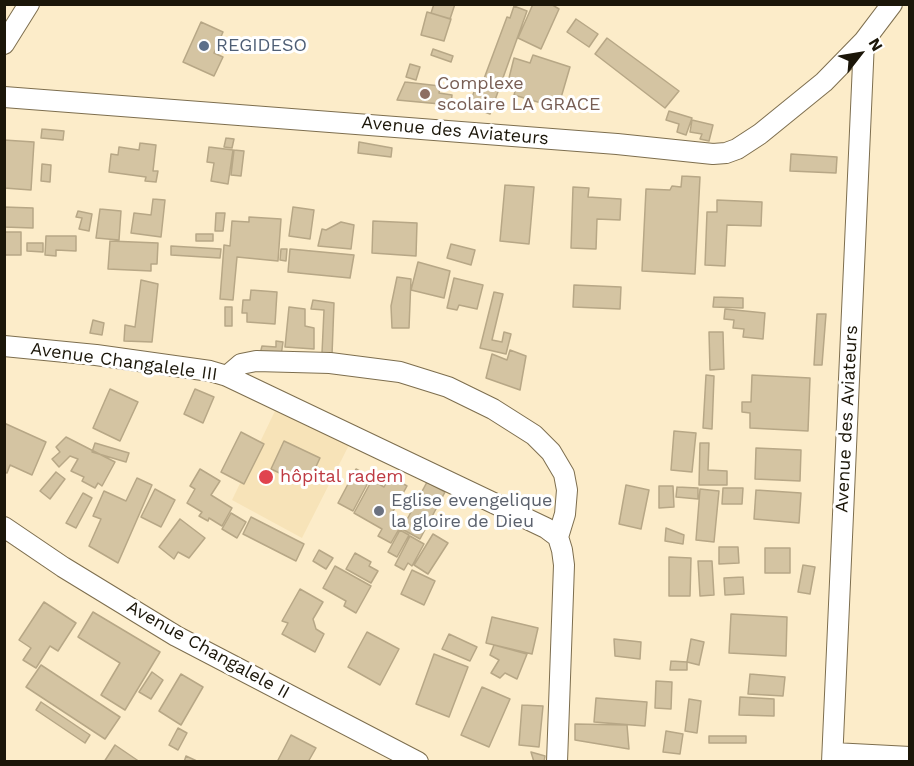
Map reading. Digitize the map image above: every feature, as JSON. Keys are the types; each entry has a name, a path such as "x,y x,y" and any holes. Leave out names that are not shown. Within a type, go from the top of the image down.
{"street":[{"path":"4,44 29,4"},
{"name":"Avenue des Aviateurs","path":"4,97 581,141 713,154 737,149 760,134 824,82 864,41 892,4"},
{"name":"Avenue des Aviateurs","path":"833,757 864,41"},
{"name":"Avenue Changalele III","path":"4,346 107,357 210,371 227,376 533,522 558,537"},
{"path":"227,376 241,364 256,361 330,363 400,372 448,387 493,409 534,435 551,452 564,474 567,490 565,514 558,537 564,565 557,762"},
{"name":"Avenue Changalele II","path":"4,527 63,567 176,636 418,762"},
{"path":"833,757 909,757"}],"shaded area":[{"name":"hôpital radem","path":"275,411 350,443 302,538 232,500"}],"building":[{"path":"434,4 455,4 450,19 431,13"},
{"path":"533,4 551,4 559,9 541,49 518,38"},
{"path":"514,6 527,11 490,114 469,106 477,83 482,84 507,17 510,18"},
{"path":"427,12 451,19 444,41 421,35"},
{"path":"576,19 598,34 589,47 567,32"},
{"path":"201,22 223,32 214,53 223,57 214,76 183,62"},
{"path":"607,38 679,91 665,108 595,54"},
{"path":"433,49 453,56 451,62 431,55"},
{"path":"533,55 570,67 558,108 514,95 518,81 509,78 514,58 530,63"},
{"path":"410,64 420,67 416,80 406,77"},
{"path":"405,82 440,86 439,93 452,95 451,105 397,100"},
{"path":"669,111 692,118 686,135 677,132 679,124 666,120"},
{"path":"692,120 713,125 709,141 700,139 702,134 690,132"},
{"path":"42,129 64,131 63,140 41,138"},
{"path":"226,138 234,139 232,148 224,147"},
{"path":"4,140 34,142 31,190 4,188"},
{"path":"359,142 392,148 391,157 358,153"},
{"path":"140,143 156,145 153,171 158,171 156,182 145,181 146,177 109,172 111,154 118,155 119,147 139,150"},
{"path":"209,147 233,150 228,184 211,181 214,163 207,162"},
{"path":"234,150 244,151 241,176 231,175"},
{"path":"791,154 837,157 836,173 790,171"},
{"path":"42,164 51,165 50,182 41,181"},
{"path":"682,176 700,177 695,274 642,271 646,189 670,190 672,186 681,187"},
{"path":"505,185 534,187 529,244 500,241"},
{"path":"573,187 589,188 588,197 621,199 620,220 597,219 596,249 571,248"},
{"path":"153,199 165,200 161,237 131,233 134,213 151,215"},
{"path":"717,200 762,202 761,226 727,225 725,266 705,265 707,212 717,212"},
{"path":"4,207 33,208 33,228 4,227"},
{"path":"293,207 314,210 310,239 289,236"},
{"path":"100,209 121,211 119,240 96,238"},
{"path":"78,211 92,214 89,231 79,229 82,218 76,217"},
{"path":"216,213 225,213 223,231 215,231"},
{"path":"249,217 281,219 278,261 237,257 233,300 220,299 224,245 230,246 232,221 249,222"},
{"path":"373,221 417,223 416,256 372,253"},
{"path":"341,222 354,225 351,249 318,246 322,229 326,230"},
{"path":"4,232 21,232 21,255 4,255"},
{"path":"196,234 213,234 213,241 196,241"},
{"path":"46,236 76,236 76,251 56,250 56,256 45,255"},
{"path":"110,241 158,243 157,264 151,264 151,271 108,269"},
{"path":"27,243 43,243 43,252 27,251"},
{"path":"451,244 475,250 471,265 447,258"},
{"path":"171,246 221,249 220,258 171,255"},
{"path":"281,249 287,249 286,261 280,260"},
{"path":"290,249 354,255 350,278 288,272"},
{"path":"418,262 450,271 444,298 411,290"},
{"path":"397,277 411,279 409,328 392,328 391,306"},
{"path":"454,278 483,285 477,309 459,305 457,310 447,308"},
{"path":"141,280 158,284 152,342 124,341 125,325 135,327"},
{"path":"574,285 621,287 620,309 573,307"},
{"path":"251,290 277,292 275,324 247,322 247,313 242,313 243,300 250,300"},
{"path":"494,292 503,294 492,340 502,342 504,332 511,334 506,354 480,348"},
{"path":"714,297 743,298 743,308 713,307"},
{"path":"313,300 334,303 332,355 322,353 324,310 311,309"},
{"path":"225,307 232,307 232,326 225,326"},
{"path":"289,307 305,309 305,326 314,328 314,349 285,347"},
{"path":"725,309 765,313 763,339 743,337 744,329 733,328 734,320 724,319"},
{"path":"817,314 826,314 822,365 814,365"},
{"path":"93,320 104,323 102,335 90,333"},
{"path":"709,332 723,332 724,369 710,370"},
{"path":"276,341 283,342 281,356 260,354 262,346 276,347"},
{"path":"510,350 526,356 520,390 486,378 492,354 507,360"},
{"path":"706,375 714,376 712,429 703,428"},
{"path":"752,375 810,378 808,431 750,428 750,413 742,412 742,402 751,402"},
{"path":"110,389 138,402 120,441 93,428"},
{"path":"195,389 214,397 203,423 184,414"},
{"path":"4,423 46,442 32,475 10,465 7,473 4,472"},
{"path":"674,431 696,433 692,472 671,470"},
{"path":"241,432 264,444 244,484 221,472"},
{"path":"66,437 115,462 102,486 98,483 95,488 82,481 84,477 71,471 78,459 70,456 59,467 52,459 60,452 56,447"},
{"name":"hôpital radem","path":"284,441 320,458 307,486 271,469"},
{"path":"95,443 129,453 126,462 92,452"},
{"path":"700,443 709,443 708,470 727,471 727,485 699,485"},
{"path":"756,448 801,450 800,481 755,479"},
{"path":"200,469 220,481 211,495 232,508 222,526 209,518 208,521 199,516 202,512 187,503 195,489 190,486"},
{"path":"356,469 371,477 353,511 338,503"},
{"path":"56,472 65,479 50,499 40,491"},
{"path":"390,476 407,486 391,515 403,522 391,543 378,536 382,529 354,513 372,480 384,487"},
{"path":"137,478 152,485 118,563 89,546 101,519 93,516 104,491 126,501"},
{"path":"427,482 445,492 420,539 402,529"},
{"path":"626,485 649,490 641,529 619,524"},
{"path":"659,486 673,486 674,507 659,508"},
{"path":"677,487 698,488 698,499 676,497"},
{"path":"723,488 743,488 742,504 722,504"},
{"path":"155,489 175,500 161,527 141,517"},
{"path":"700,489 719,491 714,542 696,540"},
{"path":"756,490 801,493 799,523 754,519"},
{"path":"83,493 92,498 76,528 66,523"},
{"path":"231,513 246,522 237,538 222,529"},
{"path":"251,517 304,544 296,561 243,534"},
{"path":"180,519 205,538 189,558 178,552 174,559 159,547"},
{"path":"666,528 684,535 683,544 665,541"},
{"path":"400,530 409,535 397,557 388,552"},
{"path":"433,534 448,543 428,574 414,565"},
{"path":"410,536 424,544 412,566 408,563 404,570 395,565"},
{"path":"719,547 738,547 739,563 719,564"},
{"path":"765,548 790,548 790,573 765,573"},
{"path":"319,550 333,558 326,569 313,561"},
{"path":"355,553 371,562 369,566 378,571 371,583 346,569"},
{"path":"669,557 691,558 690,596 669,596"},
{"path":"698,561 712,561 714,595 700,596"},
{"path":"803,565 815,567 810,594 798,592"},
{"path":"335,566 371,586 356,613 344,606 346,601 323,588"},
{"path":"412,570 435,581 424,605 401,594"},
{"path":"743,577 744,594 725,595 724,578"},
{"path":"300,589 323,602 313,619 316,629 324,634 315,652 282,634 288,623 282,621"},
{"path":"44,602 76,623 58,651 50,646 36,668 23,660 31,648 19,640"},
{"path":"93,612 160,652 125,710 101,695 120,663 78,637"},
{"path":"731,614 787,617 786,656 729,653"},
{"path":"492,617 538,628 532,654 486,643"},
{"path":"367,632 399,649 380,685 348,667"},
{"path":"449,634 477,647 470,661 442,649"},
{"path":"614,639 641,642 640,659 615,656"},
{"path":"691,639 704,642 699,665 687,662"},
{"path":"494,645 527,654 517,679 505,673 500,678 491,673 499,660 490,655"},
{"path":"434,654 468,667 449,717 416,704"},
{"path":"671,661 687,662 687,670 670,670"},
{"path":"41,665 120,717 105,739 26,687"},
{"path":"152,672 163,680 151,699 139,692"},
{"path":"181,674 203,687 181,725 159,711"},
{"path":"750,674 785,677 783,696 748,694"},
{"path":"656,681 672,682 671,709 655,708"},
{"path":"482,687 510,699 489,747 461,735"},
{"path":"740,697 774,699 774,716 739,715"},
{"path":"596,698 647,702 645,726 594,722"},
{"path":"689,699 701,701 697,733 685,731"},
{"path":"41,702 90,735 85,743 36,710"},
{"path":"522,705 543,706 539,747 519,745"},
{"path":"575,724 627,725 629,749 575,740"},
{"path":"178,728 187,733 178,750 169,745"},
{"path":"666,731 683,734 680,754 663,752"},
{"path":"291,735 316,748 308,762 277,762"},
{"path":"709,736 746,736 746,743 709,743"},
{"path":"115,745 140,762 104,762"},
{"path":"531,752 545,756 544,762 534,762"},
{"path":"186,756 199,762 184,762"}],"place":[{"name":"REGIDESO","path":"204,46"},
{"name":"Complexe scolaire LA GRACE","path":"425,94"},
{"name":"hôpital radem","path":"266,477"},
{"name":"Eglise evengelique la gloire de Dieu","path":"379,511"}]}
